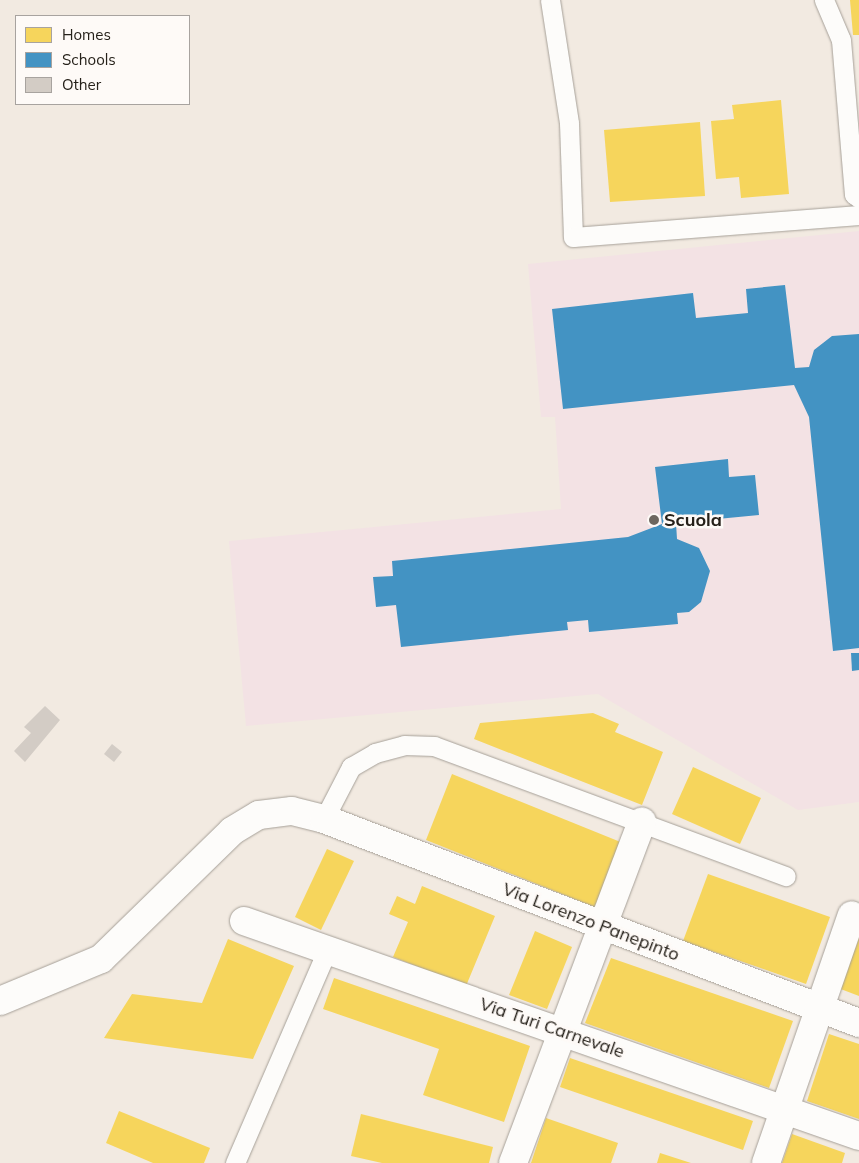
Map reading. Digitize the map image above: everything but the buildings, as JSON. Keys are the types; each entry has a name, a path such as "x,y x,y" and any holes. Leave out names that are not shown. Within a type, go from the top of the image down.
{"street":[{"name":"Via Lorenzo Panepinto","path":"0,1001 102,959 245,822 274,811 324,819 820,1010 859,1023"},
{"path":"513,1163 642,822"},
{"path":"766,1163 852,915"},
{"name":"Via Turi Carnevale","path":"244,921 859,1136"}],"lane":[{"path":"550,0 569,123 573,237 859,215"},
{"path":"824,0 842,40 854,194 859,198"},
{"path":"324,819 351,767 375,753 404,745 434,746 786,876"},
{"path":"236,1163 327,950"}],"shaded area":[{"name":"Scuola","path":"859,231 859,802 798,810 598,694 246,726 229,541 561,509 555,417 541,417 528,264"}],"place":[{"name":"Scuola","path":"654,520"}]}
